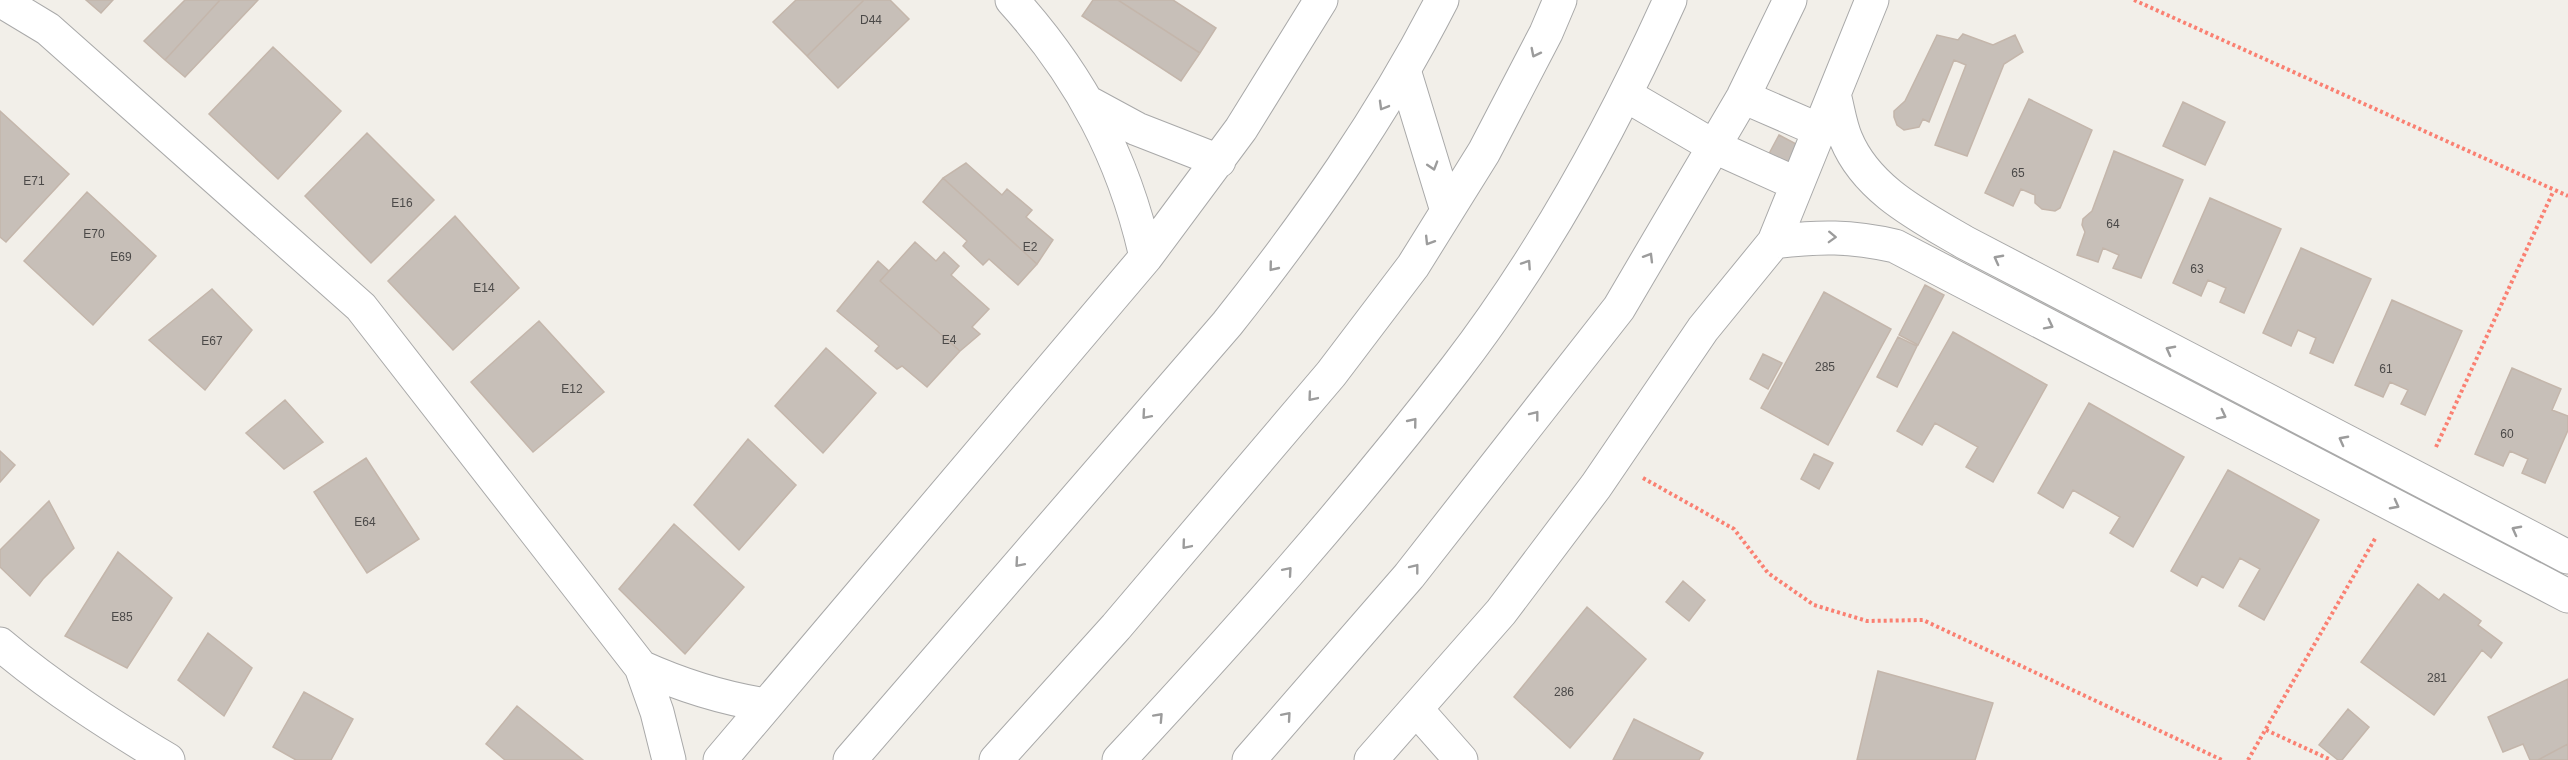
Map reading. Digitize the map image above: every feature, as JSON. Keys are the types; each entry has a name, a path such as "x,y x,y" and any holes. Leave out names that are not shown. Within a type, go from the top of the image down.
{"street":[{"path":"0,0 48,29 361,307 641,667 657,712 669,760"},
{"path":"1012,0 1089,103 1117,159 1137,216 1146,257"},
{"path":"720,760 1146,257 1219,161 1321,0"},
{"path":"850,760 1247,299 1330,188 1404,70 1442,0"},
{"path":"1001,757 1116,627 1331,374 1413,266 1484,152 1546,33 1560,0"},
{"path":"1119,760 1214,658 1353,496 1457,367 1544,239 1626,94 1670,0"},
{"path":"1249,760 1409,576 1619,308 1743,97 1790,0"},
{"path":"1371,760 1501,612 1613,461 1703,329 1774,242 1872,0"},
{"path":"1404,70 1447,211"},
{"path":"1626,94 1715,147 1797,184"},
{"path":"1834,94 1846,140 1873,180 1910,210 1934,225 2568,557"},
{"path":"1743,97 1819,130"},
{"path":"1089,103 1137,129 1219,161"},
{"path":"1918,257 1934,225"},
{"path":"1774,242 1814,236 1855,237 1895,246 2568,596"},
{"path":"0,644 32,670 121,732 168,760"},
{"path":"641,667 681,686 712,695 766,705"},
{"path":"1416,709 1461,760"}],"path":[{"path":"2134,0 2553,192 2568,196"},
{"path":"2421,480 2553,192"},
{"path":"1613,461 1734,529 1768,573 1814,605 1867,621 1923,620 2222,760"},
{"path":"2248,760 2394,504"},
{"path":"2266,730 2331,760"}],"building":[{"path":"86,0 113,0 101,13"},
{"path":"185,0 220,0 165,60 144,41"},
{"path":"220,0 258,0 185,77 165,60"},
{"path":"796,0 864,0 807,56 773,22"},
{"path":"864,0 890,0 909,19 838,88 807,56"},
{"path":"1093,0 1118,0 1200,53 1181,81 1082,16"},
{"path":"1118,0 1173,0 1216,28 1200,53"},
{"path":"1963,34 1993,45 2015,35 2023,52 2004,64 1967,156 1935,145 1966,65 1954,60 1929,122 1923,119 1919,127 1904,130 1897,125 1894,117 1894,111 1905,101 1937,35 1958,40"},
{"path":"273,47 341,111 278,179 209,114"},
{"path":"2029,99 2092,130 2060,208 2055,211 2042,209 2035,203 2035,195 2021,189 2013,206 1985,193"},
{"path":"2183,102 2225,122 2205,165 2163,146"},
{"path":"0,111 69,174 6,242 0,237"},
{"path":"367,133 434,200 371,263 305,196"},
{"path":"1779,135 1800,146 1784,176 1763,165"},
{"path":"2114,151 2183,180 2141,278 2113,268 2119,255 2103,248 2098,262 2077,255 2085,232 2082,225 2083,219 2092,211"},
{"path":"966,163 1002,195 1007,189 1032,210 1026,217 1053,240 1037,264 943,178"},
{"path":"943,178 1037,264 1018,285 989,259 983,265 963,246 967,241 923,202"},
{"path":"87,192 156,256 93,325 24,261"},
{"path":"2210,198 2281,229 2244,313 2220,302 2226,288 2208,280 2201,296 2173,283"},
{"path":"455,216 519,288 453,350 388,281"},
{"path":"915,242 936,261 944,252 959,266 951,275 989,309 972,327 980,334 960,351 880,281"},
{"path":"2301,248 2371,279 2333,363 2310,353 2316,338 2298,330 2291,346 2263,333"},
{"path":"878,261 889,271 880,281 960,351 927,387 902,366 897,369 875,351 879,346 837,311"},
{"path":"1925,285 1944,295 1918,345 1899,335"},
{"path":"212,289 252,330 205,390 149,340"},
{"path":"1824,292 1891,329 1828,445 1761,408"},
{"path":"2392,300 2462,331 2425,415 2401,404 2408,390 2390,382 2383,397 2355,385"},
{"path":"539,321 604,392 533,452 471,382"},
{"path":"1953,332 2047,385 1993,482 1966,467 1978,447 1935,423 1922,445 1897,431"},
{"path":"1898,337 1917,346 1897,387 1877,377"},
{"path":"826,348 876,393 823,453 775,406"},
{"path":"1763,354 1782,363 1768,389 1750,379"},
{"path":"2512,368 2561,389 2552,410 2568,416 2568,430 2545,483 2522,473 2528,459 2510,451 2503,466 2475,454"},
{"path":"285,400 323,442 284,469 246,433"},
{"path":"2089,403 2184,457 2133,547 2110,533 2120,517 2073,490 2063,508 2038,493"},
{"path":"748,439 796,485 739,550 694,505"},
{"path":"0,451 15,465 0,482"},
{"path":"1814,454 1833,463 1819,489 1801,479"},
{"path":"366,458 419,539 367,573 314,492"},
{"path":"2228,470 2319,520 2264,620 2239,606 2260,569 2240,558 2223,588 2202,576 2197,586 2171,571"},
{"path":"49,501 74,548 43,579 30,596 0,567 0,550"},
{"path":"674,524 744,587 685,654 619,589"},
{"path":"118,552 172,598 127,668 65,636"},
{"path":"1683,581 1705,600 1689,621 1666,602"},
{"path":"2418,584 2439,600 2444,594 2481,621 2478,625 2502,643 2491,658 2482,650 2434,715 2361,662"},
{"path":"1587,607 1646,659 1570,748 1514,697"},
{"path":"208,633 252,668 224,716 178,680"},
{"path":"1878,671 1993,703 1975,760 1857,760"},
{"path":"2568,679 2568,744 2538,760 2530,760 2523,744 2503,752 2488,717"},
{"path":"304,692 353,719 331,760 296,760 273,747"},
{"path":"517,706 583,760 505,760 486,744"},
{"path":"2348,709 2369,727 2342,760 2338,760 2319,745"},
{"path":"1634,719 1703,753 1699,760 1613,760"},
{"path":"2568,744 2568,760 2538,760"}]}
